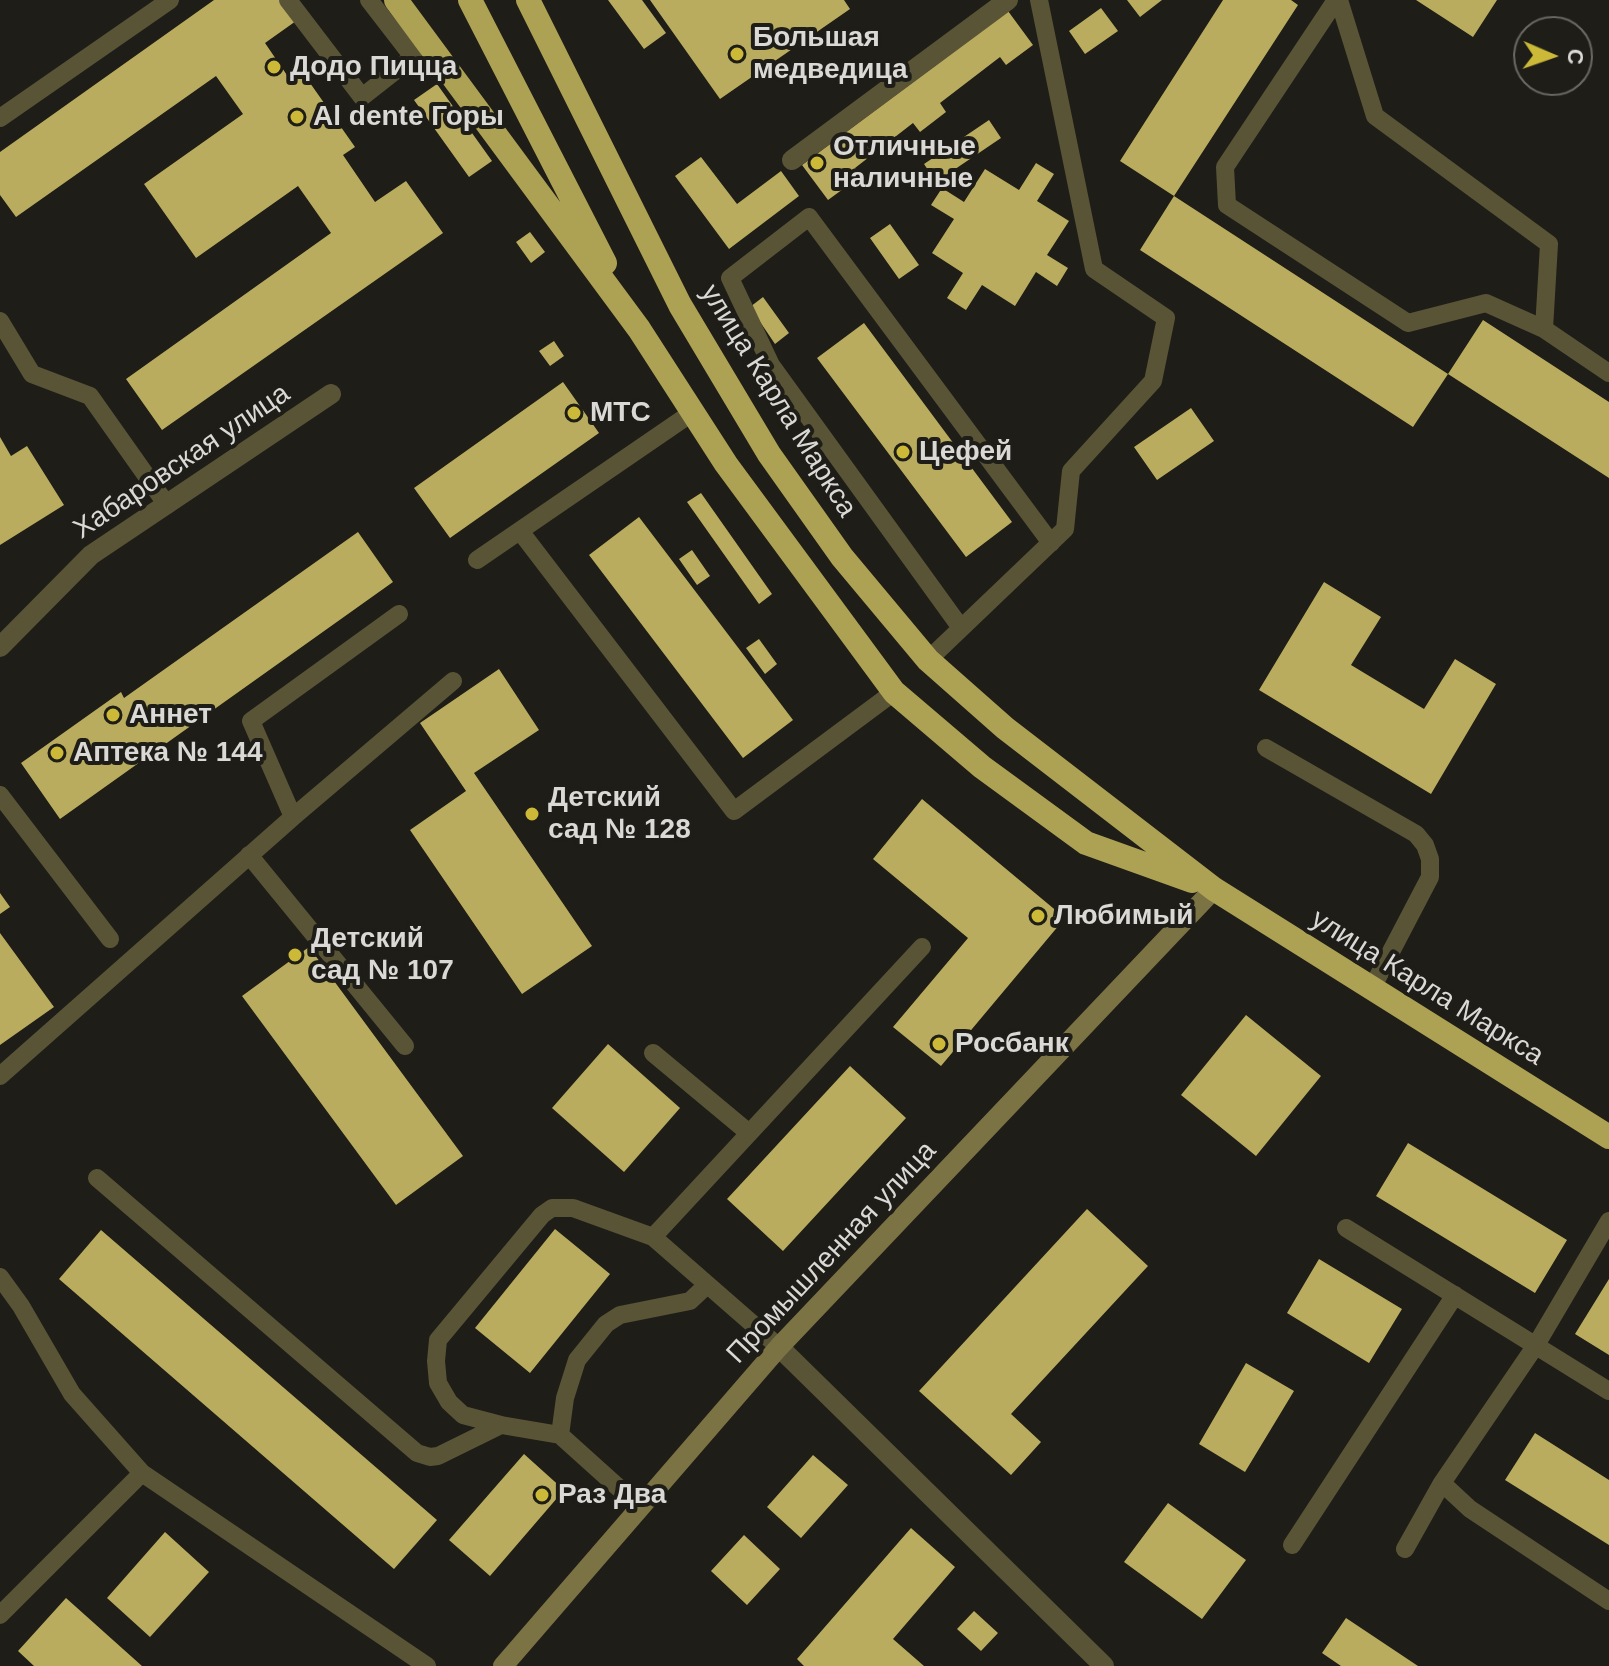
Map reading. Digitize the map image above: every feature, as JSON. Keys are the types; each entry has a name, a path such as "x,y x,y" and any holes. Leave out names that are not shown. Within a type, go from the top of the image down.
{"highway":[{"path":"396,0 639,329"},
{"path":"470,0 639,329"},
{"name":"улица Карла Маркса","path":"528,0 680,305 769,454 842,557 928,660 1005,728 1214,889 1609,1137"},
{"name":"улица Карла Маркса","path":"639,329 749,495 894,692 982,767 1086,843 1214,889"}],"street":[{"path":"792,160 1008,0"},
{"name":"Хабаровская улица","path":"0,647 91,555 331,394"},
{"name":"Промышленная улица","path":"503,1666 779,1347 1214,889"},
{"path":"779,1347 1104,1666"}],"lane":[{"path":"0,118 170,0"},
{"path":"288,0 362,97 413,57 369,0"},
{"path":"928,660 1065,529 1071,471 1153,381 1166,318 1094,269 1039,0"},
{"path":"1337,0 1375,116 1549,244 1544,329"},
{"path":"1337,0 1225,167 1227,205 1408,323 1486,303 1544,329 1609,373"},
{"path":"961,628 771,365 730,278 809,217 1051,543"},
{"path":"0,321 32,374 90,396 167,505"},
{"path":"477,560 693,412"},
{"path":"520,531 734,811 894,692"},
{"path":"293,817 251,721 399,614"},
{"path":"0,1076 249,855 453,681"},
{"path":"1266,748 1416,834 1425,845 1430,859 1430,877 1372,988"},
{"path":"0,795 110,939"},
{"path":"249,855 405,1046"},
{"path":"653,1237 922,947"},
{"path":"653,1053 749,1133"},
{"path":"97,1178 417,1453 438,1456 501,1425"},
{"path":"640,1507 560,1435 463,1415 449,1402 438,1383 438,1340 542,1215 552,1208 573,1208 653,1237 779,1347"},
{"path":"1405,1549 1442,1483 1536,1345 1609,1221"},
{"path":"1346,1228 1609,1391"},
{"path":"0,1277 21,1306 72,1394 142,1473 427,1666"},
{"path":"560,1435 565,1398 577,1360 599,1331 620,1315 690,1301 707,1285"},
{"path":"1292,1545 1455,1295"},
{"path":"0,1615 142,1473"},
{"path":"1442,1483 1470,1509 1609,1601"}],"building":[{"path":"214,0 282,0 296,21 265,43 291,81 303,73 355,147 343,155 375,202 406,181 443,233 162,430 126,379 331,233 298,186 196,258 144,184 243,114 216,76 16,217 0,195 0,152"},
{"path":"608,0 642,0 666,33 644,49"},
{"name":"Большая медведица","path":"650,0 844,0 850,9 720,99"},
{"path":"1127,0 1162,0 1140,17"},
{"path":"1223,0 1291,0 1298,5 1174,196 1120,161"},
{"path":"1416,0 1497,0 1473,37"},
{"path":"1101,8 1118,31 1085,54 1069,31"},
{"path":"1008,11 1033,45 1006,65 1000,57 940,103 946,112 920,132 913,123 855,168 861,176 828,200 802,165"},
{"path":"437,84 492,161 469,177 414,100"},
{"path":"989,120 1001,138 936,182 924,164"},
{"path":"701,157 737,204 781,171 799,196 729,249 675,176"},
{"path":"1036,163 1054,174 1037,201 1069,221 1047,255 1068,268 1057,286 1036,272 1015,306 982,285 966,310 947,298 963,273 932,253 954,219 931,205 942,188 964,202 985,169 1019,190"},
{"path":"1174,196 1448,374 1413,427 1140,250"},
{"path":"890,224 919,265 899,279 870,238"},
{"path":"530,232 545,252 531,263 516,242"},
{"path":"763,297 789,333 775,344 750,307"},
{"path":"1483,320 1609,402 1609,478 1448,374"},
{"path":"864,323 1012,522 966,557 817,358"},
{"path":"554,341 564,356 550,366 539,351"},
{"path":"563,382 599,433 450,538 414,488"},
{"path":"1191,408 1214,441 1157,480 1134,447"},
{"path":"0,437 11,456 27,446 64,505 0,545"},
{"path":"701,493 772,594 759,604 687,502"},
{"path":"639,517 793,720 743,758 589,555"},
{"path":"358,532 393,582 60,819 21,763 121,692 124,698"},
{"path":"692,550 710,576 697,585 679,559"},
{"path":"1324,582 1381,617 1351,665 1424,709 1455,659 1496,684 1431,794 1259,690"},
{"path":"759,639 777,664 765,674 746,648"},
{"path":"499,669 539,730 474,773 592,946 522,994 410,830 466,791 420,723"},
{"path":"922,799 1065,918 941,1066 893,1027 968,938 873,859"},
{"path":"0,893 10,907 0,914"},
{"path":"0,933 54,1007 0,1045"},
{"path":"309,947 463,1156 396,1205 242,996"},
{"path":"1246,1015 1321,1076 1256,1156 1181,1095"},
{"path":"608,1044 680,1108 624,1172 552,1108"},
{"path":"850,1066 906,1118 783,1251 727,1199"},
{"path":"1408,1143 1567,1240 1535,1293 1376,1196"},
{"path":"1087,1209 1148,1266 1011,1414 1041,1442 1011,1475 919,1391"},
{"path":"555,1229 610,1274 530,1373 475,1328"},
{"path":"101,1230 437,1520 394,1569 59,1279"},
{"path":"1319,1259 1402,1309 1369,1363 1287,1313"},
{"path":"1609,1279 1609,1355 1575,1334"},
{"path":"1246,1363 1294,1391 1245,1472 1199,1444"},
{"path":"1535,1433 1609,1480 1609,1545 1505,1480"},
{"path":"524,1454 564,1490 490,1576 449,1540"},
{"path":"813,1455 848,1485 801,1538 767,1507"},
{"path":"1168,1503 1246,1560 1202,1619 1124,1562"},
{"path":"911,1528 955,1567 893,1639 924,1666 804,1666 797,1659"},
{"path":"165,1532 209,1572 150,1637 107,1598"},
{"path":"744,1535 780,1569 747,1605 711,1571"},
{"path":"66,1598 142,1666 34,1666 18,1651"},
{"path":"974,1611 998,1633 981,1651 957,1629"},
{"path":"1346,1618 1418,1666 1341,1666 1322,1653"}],"place":[{"name":"Большая медведица","path":"737,54"},
{"name":"Додо Пицца","path":"274,67"},
{"name":"Al dente Горы","path":"297,117"},
{"name":"Отличные наличные","path":"817,163"},
{"name":"МТС","path":"574,413"},
{"name":"Цефей","path":"903,452"},
{"name":"Аннет","path":"113,715"},
{"name":"Аптека № 144","path":"57,753"},
{"name":"Детский сад № 128","path":"532,814"},
{"name":"Любимый","path":"1038,916"},
{"name":"Детский сад № 107","path":"295,955"},
{"name":"Росбанк","path":"939,1044"},
{"name":"Раз Два","path":"542,1495"}]}
